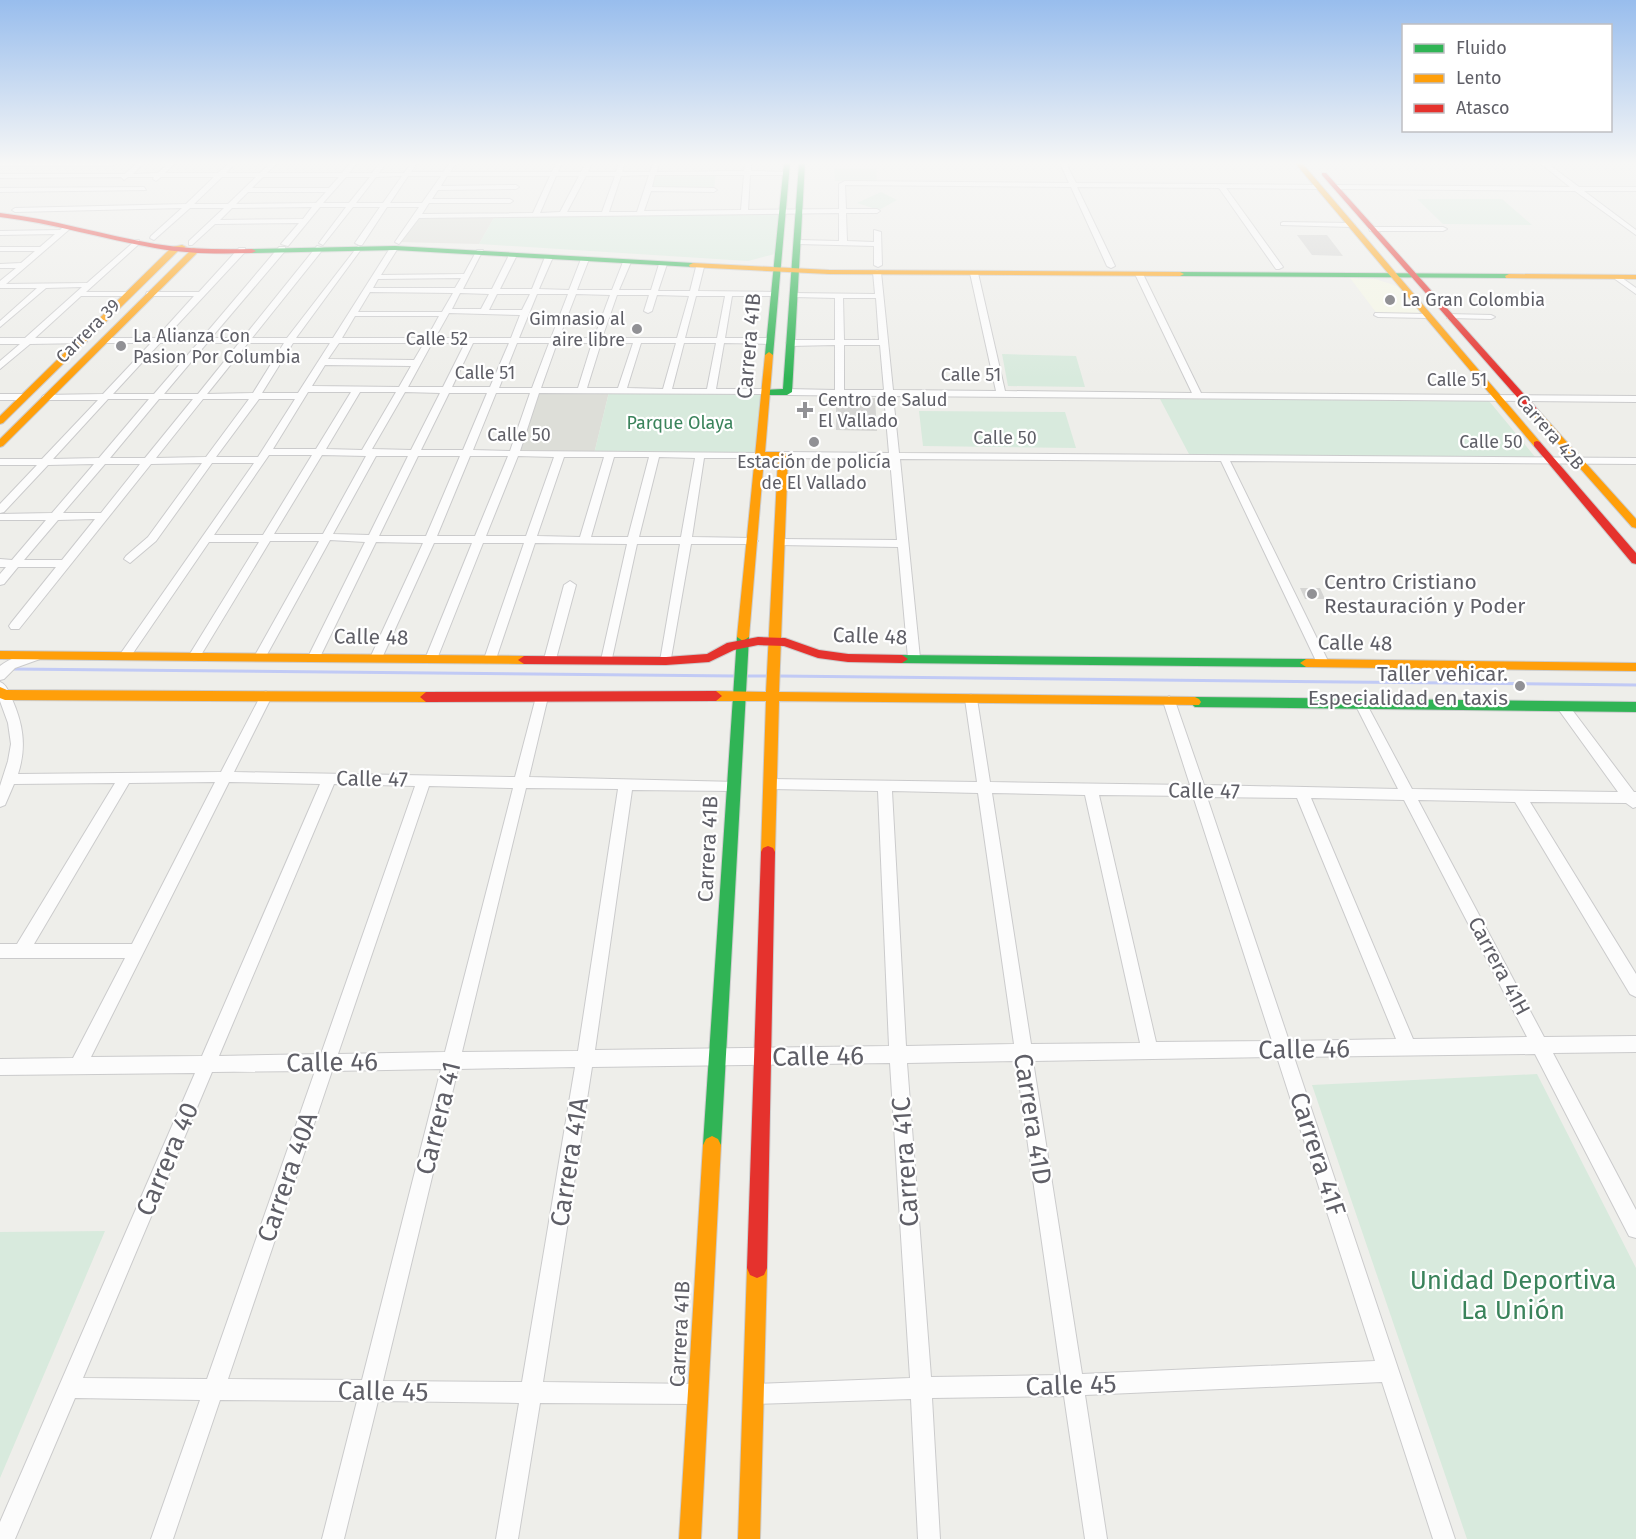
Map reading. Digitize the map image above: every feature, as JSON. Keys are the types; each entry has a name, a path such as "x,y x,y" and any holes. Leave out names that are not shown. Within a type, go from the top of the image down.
{"street":[{"path":"0,286 59,235"},
{"path":"94,235 136,242 155,242 166,249 168,254 284,246 479,244 742,265 777,272"},
{"path":"117,235 155,242 197,254 284,246"},
{"path":"155,242 161,235"},
{"name":"Carrera 39","path":"0,444 150,294 191,251 203,235"},
{"path":"0,581 293,235"},
{"path":"15,626 329,235"},
{"path":"130,559 152,539 256,396 290,340 366,235"},
{"path":"125,656 264,456 403,235"},
{"name":"Carrera 41B","path":"690,1539 738,691 781,235"},
{"name":"Carrera 41B","path":"787,393 798,235"},
{"path":"842,235 843,243"},
{"path":"877,235 884,342 914,658"},
{"path":"1096,235 1111,266"},
{"path":"1256,235 1279,267"},
{"name":"Carrera 42B","path":"1359,235 1636,560"},
{"name":"Carrera 42B","path":"1378,235 1636,525"},
{"path":"0,366 136,242"},
{"path":"369,290 729,293 777,272 796,268 843,243 877,244"},
{"path":"396,245 700,267 742,265 770,257 777,272"},
{"path":"0,249 43,249"},
{"path":"0,510 242,250"},
{"path":"1345,271 1365,261 1373,251"},
{"path":"1392,251 1419,262 1459,272 1636,277"},
{"path":"260,657 327,537 402,390 480,252"},
{"name":"Carrera 39","path":"0,423 171,253"},
{"path":"484,312 513,255"},
{"path":"376,657 430,540 549,257"},
{"path":"431,659 514,453 571,292 585,259"},
{"path":"796,268 807,260 828,268 1279,267 1345,271 1376,279 1408,293"},
{"path":"582,391 627,262"},
{"path":"648,311 663,264"},
{"path":"0,266 24,265"},
{"path":"667,392 700,267"},
{"path":"796,268 808,276 828,268"},
{"path":"796,268 839,295 880,296"},
{"path":"878,268 974,273 1139,274 1636,269"},
{"path":"1432,295 1430,287 1434,281 1459,272"},
{"path":"974,273 1001,393"},
{"path":"1139,274 1199,397"},
{"path":"376,277 466,276"},
{"path":"1618,277 1636,292"},
{"path":"0,325 45,285"},
{"path":"0,286 89,285"},
{"path":"711,392 729,293"},
{"path":"78,294 129,294"},
{"path":"150,294 201,294"},
{"path":"839,295 840,392"},
{"path":"112,311 111,314 115,316 132,312"},
{"path":"1378,315 1423,312 1436,315 1448,313 1491,317"},
{"path":"353,314 525,313"},
{"path":"96,327 110,323 116,325 116,328"},
{"name":"Calle 52","path":"105,339 770,341"},
{"path":"314,657 471,339"},
{"path":"621,392 638,340"},
{"path":"0,341 83,341"},
{"path":"790,343 884,342"},
{"path":"323,362 417,363"},
{"path":"194,657 357,390"},
{"name":"Calle 51","path":"47,397 256,396 357,390 446,390 1636,399"},
{"path":"0,397 24,397"},
{"path":"11,410 9,413 12,416 31,412"},
{"path":"0,423 13,424 14,430"},
{"name":"Calle 50","path":"0,462 209,460 319,452 1636,461"},
{"path":"490,659 560,453"},
{"path":"585,539 610,454"},
{"path":"607,660 633,539 655,454"},
{"path":"666,661 700,454"},
{"path":"749,1539 774,641 783,455"},
{"path":"1224,458 1323,663"},
{"path":"0,517 105,516"},
{"path":"205,538 753,541"},
{"path":"779,542 904,544"},
{"path":"0,563 66,564"},
{"path":"550,659 570,585"},
{"name":"Calle 48","path":"0,655 666,661 709,658 743,642 774,641 789,643 826,655 914,658 1636,667"},
{"path":"0,676 2,671 10,665 41,655"},
{"path":"0,801 11,778 17,736 2,691 266,696 542,697 738,691 971,699 1636,707"},
{"path":"78,1066 266,696"},
{"name":"Carrera 41","path":"333,1539 542,697"},
{"name":"Carrera 41D","path":"971,699 1096,1539"},
{"name":"Carrera 41F","path":"1169,701 1444,1539"},
{"name":"Carrera 41H","path":"1361,704 1636,1229"},
{"path":"1562,706 1634,800"},
{"name":"Calle 47","path":"11,778 225,777 733,786"},
{"path":"22,950 125,778"},
{"name":"Carrera 40","path":"4,1539 329,779"},
{"name":"Carrera 40A","path":"162,1539 424,780"},
{"name":"Calle 47","path":"771,784 1198,790 1634,800"},
{"name":"Carrera 41A","path":"507,1539 585,1059 626,785"},
{"name":"Carrera 41C","path":"885,785 898,1054 929,1539"},
{"path":"1091,789 1150,1051"},
{"path":"1301,792 1408,1047"},
{"path":"1519,796 1636,989"},
{"path":"0,951 138,951"},
{"name":"Calle 46","path":"0,1067 1636,1044"},
{"name":"Calle 45","path":"753,1394 1073,1386 1389,1371"},
{"name":"Calle 45","path":"68,1389 698,1394"}],"shaded area":[{"path":"404,235 484,235 479,244 399,242"},
{"name":"La Gran Colombia","path":"1350,278 1375,279 1394,285 1401,289 1427,316 1378,315"},
{"path":"535,391 609,392 594,454 514,453"}],"green space":[{"path":"484,235 779,235 775,254 748,261 479,244"},
{"path":"1002,354 1076,356 1085,387 1008,386"},
{"name":"Parque Olaya","path":"609,392 766,392 761,455 594,454"},
{"path":"1160,399 1489,401 1536,458 1190,456"},
{"path":"919,411 1065,412 1076,448 923,446"},
{"name":"Unidad Deportiva La Unión","path":"1537,1074 1636,1268 1636,1539 1467,1539 1312,1085"},
{"path":"105,1231 0,1478 0,1232"}],"building":[{"path":"1297,235 1327,235 1343,256 1312,255"},
{"path":"836,398 875,398 877,431 836,430"},
{"name":"Centro Cristiano Restauración y Poder","path":"1300,588 1320,588 1325,599 1305,599"}],"waterway":[{"path":"11,669 735,676"},
{"path":"743,676 768,676"},
{"path":"779,676 1636,685"}],"traffic: fast":[{"path":"769,355 780,235"},
{"path":"766,392 787,392 797,235"},
{"path":"252,251 395,248 693,265"},
{"path":"1180,274 1509,276"},
{"path":"712,1145 743,637"},
{"path":"902,659 1306,663"},
{"path":"1195,702 1636,707"}],"traffic: slow":[{"path":"1359,235 1537,444"},
{"path":"0,421 175,249 182,247"},
{"path":"0,444 196,250"},
{"path":"693,265 829,272 1180,274"},
{"path":"1509,276 1636,277"},
{"path":"743,637 769,355"},
{"path":"1535,412 1636,525"},
{"path":"761,455 783,455 774,641 768,852"},
{"path":"0,655 524,660"},
{"path":"1306,663 1636,667"},
{"path":"0,692 5,695 426,697"},
{"path":"716,696 1195,702"},
{"path":"690,1539 712,1145"},
{"path":"749,1539 757,1268"}],"traffic: jam":[{"path":"103,235 179,249 252,251"},
{"path":"1378,235 1535,412"},
{"path":"1537,444 1636,560"},
{"path":"524,660 666,661 709,658 731,646 758,641 785,642 818,654 848,658 902,659"},
{"path":"426,697 716,696"},
{"path":"757,1268 768,852"}],"place":[{"name":"La Gran Colombia","path":"1390,300"},
{"name":"Gimnasio al aire libre","path":"637,329"},
{"name":"La Alianza Con Pasion Por Columbia","path":"121,346"},
{"name":"Centro de Salud El Vallado","path":"805,410"},
{"name":"Estación de policía de El Vallado","path":"814,442"},
{"name":"Centro Cristiano Restauración y Poder","path":"1312,594"},
{"name":"Taller vehicar. Especialidad en taxis","path":"1520,686"}]}
